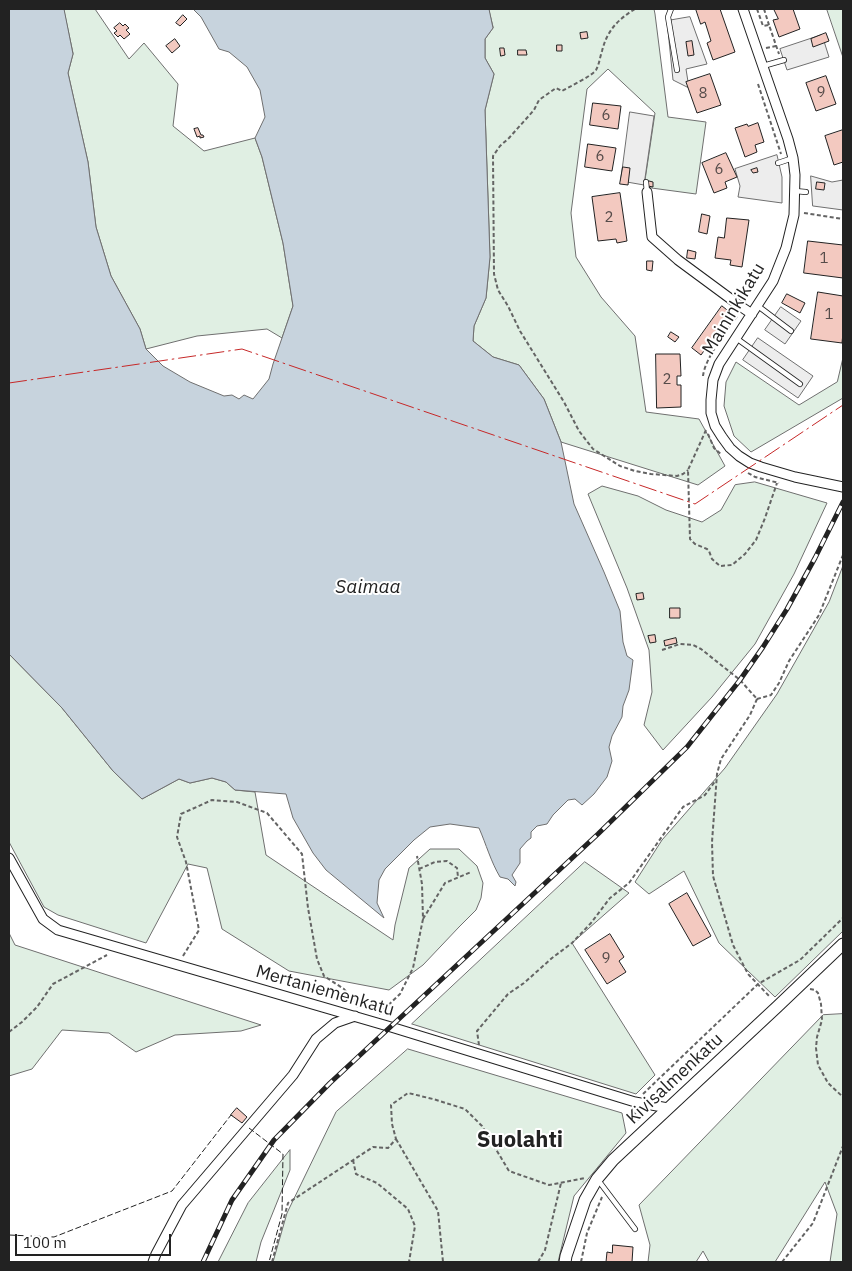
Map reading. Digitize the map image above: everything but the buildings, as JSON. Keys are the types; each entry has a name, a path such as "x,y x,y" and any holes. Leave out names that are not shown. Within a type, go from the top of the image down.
{"street":[{"name":"Maininkikatu","path":"743,9 793,158 796,175 794,211 786,248 772,282 720,364 713,380 711,413 715,426 722,438 739,456 761,467 795,477 843,487"},
{"path":"647,192 652,237 678,260 743,308 755,310"},
{"name":"Mertaniemenkatu","path":"9,858 43,919 58,930 372,1021 635,1102 668,1108"},
{"name":"Kivisalmenkatu","path":"565,1262 585,1200 613,1160 843,944"},
{"path":"153,1262 182,1205 293,1075 316,1040 335,1023 358,1017"}],"lane":[{"path":"671,9 668,17 676,70"},
{"path":"763,66 782,60"},
{"path":"778,162 793,158"},
{"path":"646,182 647,192"},
{"path":"795,191 806,192"},
{"path":"755,310 791,331"},
{"path":"736,338 800,384"},
{"path":"599,1178 635,1229"}],"path":[{"path":"635,9 626,14 609,32 596,70 591,75 562,91 558,88 554,89 539,100 534,110 493,156 494,274 498,290 520,331 564,402 579,431 593,449 620,466 651,474 677,476 688,470"},
{"path":"757,9 763,26 769,25"},
{"path":"764,9 782,60"},
{"path":"756,79 783,161"},
{"path":"794,211 843,219"},
{"path":"703,379 704,369 716,346 743,308"},
{"path":"728,459 714,448 706,430 688,470 690,539 694,544 709,551 712,559 720,566 732,565 746,554 756,540 777,483"},
{"path":"748,473 755,477 786,484"},
{"path":"757,699 771,695 779,683 789,661 819,615 843,555"},
{"path":"662,650 680,644 692,645 701,649 740,680 757,699"},
{"path":"757,699 750,715 721,759 717,774 712,842 713,876 733,945 748,974 778,1006"},
{"path":"480,1054 477,1031 508,994 572,943 591,923 610,898 629,883 683,807 705,795 716,780"},
{"path":"177,965 199,930 186,862 177,837 181,814 212,800 236,802 267,813 302,854 308,908 317,959 324,976 344,989 357,1004 358,1017"},
{"path":"372,1021 400,994 413,968 423,919 422,884 417,856"},
{"path":"419,868 435,862 447,861 457,868 458,878"},
{"path":"423,919 445,883 471,872"},
{"path":"9,1032 37,1007 53,984 120,948"},
{"path":"798,988 815,990 818,993 822,1020 816,1048 818,1065 828,1083 843,1097"},
{"path":"443,1262 438,1211 396,1139 392,1124 391,1105 408,1093 465,1109 482,1126 509,1172 549,1185 599,1178"},
{"path":"272,1262 288,1203 373,1147 388,1148 396,1139"},
{"path":"782,1262 813,1224 843,1146"},
{"path":"353,1160 356,1174 377,1183 408,1208 415,1226 409,1262"},
{"path":"538,1262 545,1250 561,1183"}],"green space":[{"path":"64,9 95,9 129,59 144,43 178,84 173,126 204,151 255,138 262,157 283,243 293,306 282,338 267,329 197,336 146,349 140,329 111,276 96,227 88,162 68,73 73,54"},
{"path":"489,9 654,9 668,117 706,122 696,194 644,187 655,113 608,69 587,89 571,213 576,257 601,297 635,336 646,412 699,419 725,466 698,485 561,442 544,399 519,365 493,357 473,341 474,326 486,298 490,257 485,110 494,74 485,58 485,39 493,28"},
{"path":"827,9 843,9 843,57"},
{"path":"843,358 843,398 751,452 734,436 724,406 726,382 736,362 799,405 837,382"},
{"path":"755,482 827,503 794,574 755,644 712,697 663,750 644,725 652,692 649,650 627,588 588,494 602,486 638,496 666,510 702,522 721,510 735,485"},
{"path":"843,566 843,931 775,997 719,943 684,871 649,894 635,882 662,840 725,768 777,694 829,602"},
{"path":"9,654 62,708 113,771 142,799 179,779 190,783 212,778 226,782 235,790 255,792 266,855 393,940 409,868 430,849 459,849 477,866 483,883 481,898 476,910 423,965 389,990 289,971 222,929 207,868 188,864 146,943 58,915 44,907 9,842"},
{"path":"585,862 629,893 572,943 655,1075 636,1094 412,1024"},
{"path":"9,933 15,945 261,1025 241,1031 175,1035 136,1052 109,1033 62,1030 32,1069 9,1076"},
{"path":"843,1014 843,1262 830,1262 837,1214 825,1182 775,1262 709,1262 703,1251 696,1262 648,1262 650,1245 639,1205 823,1015"},
{"path":"408,1049 622,1113 626,1133 574,1196 558,1262 273,1262 287,1213 336,1112"},
{"path":"290,1150 290,1170 261,1242 256,1262 218,1262 248,1203"}],"shaded area":[{"path":"690,17 707,64 686,69 689,88 673,80 667,21"},
{"path":"822,35 829,57 787,70 780,49"},
{"path":"630,112 654,116 644,185 621,181"},
{"path":"777,155 782,177 782,203 738,197 740,186 735,169"},
{"path":"811,176 832,182 843,180 843,210 813,206"},
{"path":"781,307 801,321 785,344 765,330"},
{"path":"758,338 813,376 798,398 743,360"}],"water":[{"name":"Saimaa","path":"9,9 64,9 73,54 68,73 88,162 96,227 111,276 140,329 146,349 163,366 190,382 224,396 232,395 239,399 244,395 253,399 269,379 293,306 283,243 262,157 255,138 265,117 260,90 247,67 229,52 219,49 201,17 193,9 489,9 493,28 485,39 485,58 494,74 485,110 490,257 486,298 474,326 473,341 493,357 519,365 544,399 561,442 574,504 620,611 623,642 627,656 633,660 629,690 623,706 622,717 612,736 609,747 612,761 607,777 594,794 582,805 575,799 568,800 547,824 537,826 531,832 531,838 520,849 520,863 512,875 516,882 515,886 508,879 500,877 479,828 450,824 430,827 385,869 379,880 377,903 384,918 326,870 313,853 293,818 286,794 235,790 226,782 212,778 190,783 179,779 142,799 113,771 62,708 9,654"}],"railway":[{"path":"203,1262 232,1200 274,1140 330,1083 598,834 687,747 740,680 763,647 787,609 843,502"}],"fence":[{"path":"9,1235 54,1237 172,1191 231,1115 233,1116"},
{"path":"249,1128 283,1154 282,1214 269,1262"}],"power":[{"path":"9,383 242,349 695,504 843,405"}],"district":[{"name":"Suolahti","path":"520,1141"}]}
